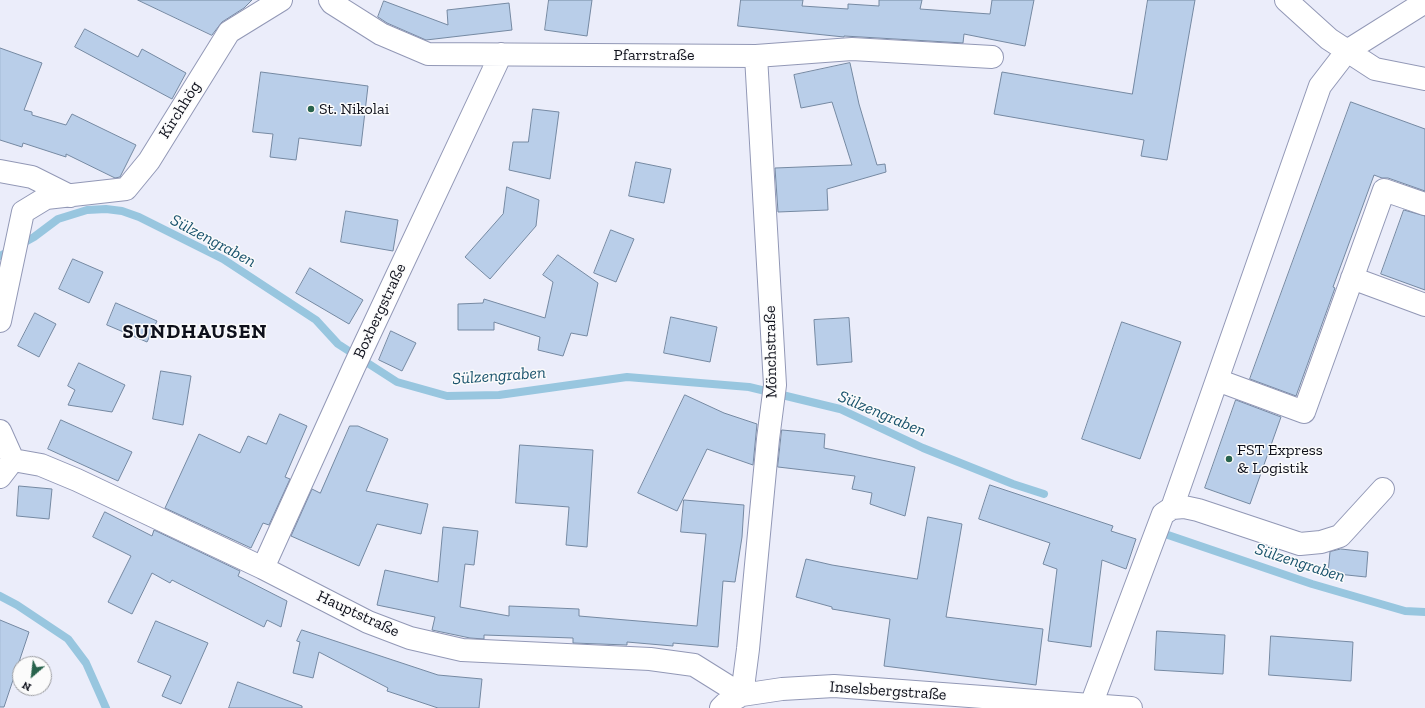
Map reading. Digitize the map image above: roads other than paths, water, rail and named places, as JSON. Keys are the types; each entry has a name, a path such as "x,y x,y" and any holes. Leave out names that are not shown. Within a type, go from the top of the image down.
{"street":[{"name":"Kirchhög","path":"0,322 23,212 46,198 126,189 149,161 229,32 281,0"},
{"name":"Pfarrstraße","path":"330,0 332,3 381,34 428,54 756,56 852,49 992,57"},
{"path":"1286,0 1328,39 1375,69 1425,79"},
{"path":"1172,508 1320,86 1347,50 1425,2"},
{"name":"Boxbergstraße","path":"263,568 358,358 501,54"},
{"name":"Mönchstraße","path":"742,695 774,392 756,56"},
{"path":"0,171 32,177 70,196"},
{"path":"1217,380 1304,412 1384,190 1425,204"},
{"path":"1352,278 1425,305"},
{"path":"0,431 7,468"},
{"name":"Hauptstraße","path":"7,468 41,465 263,568 368,622 410,638 462,650 650,659 694,665 742,695"},
{"path":"1091,705 1163,514 1172,508 1184,507 1198,510 1300,544 1340,536 1383,489"},
{"name":"Inselsbergstraße","path":"721,708 725,704 742,695 782,689 834,686 1131,708"}],"waterway":[{"name":"Sülzengraben","path":"0,256 34,237 58,219 87,210 106,209 122,211 139,217 223,259 316,320 338,344 397,382 447,396 499,395 627,377 749,387 840,409 923,448 1013,484 1044,494"},
{"name":"Sülzengraben","path":"1168,535 1312,584 1405,611 1425,612"},
{"path":"0,596 17,605 68,639 86,663 106,708"}],"place":[{"name":"St. Nikolai","path":"311,109"},
{"name":"FST Express & Logistik","path":"1229,459"}],"district":[{"name":"SUNDHAUSEN","path":"195,332"}]}
